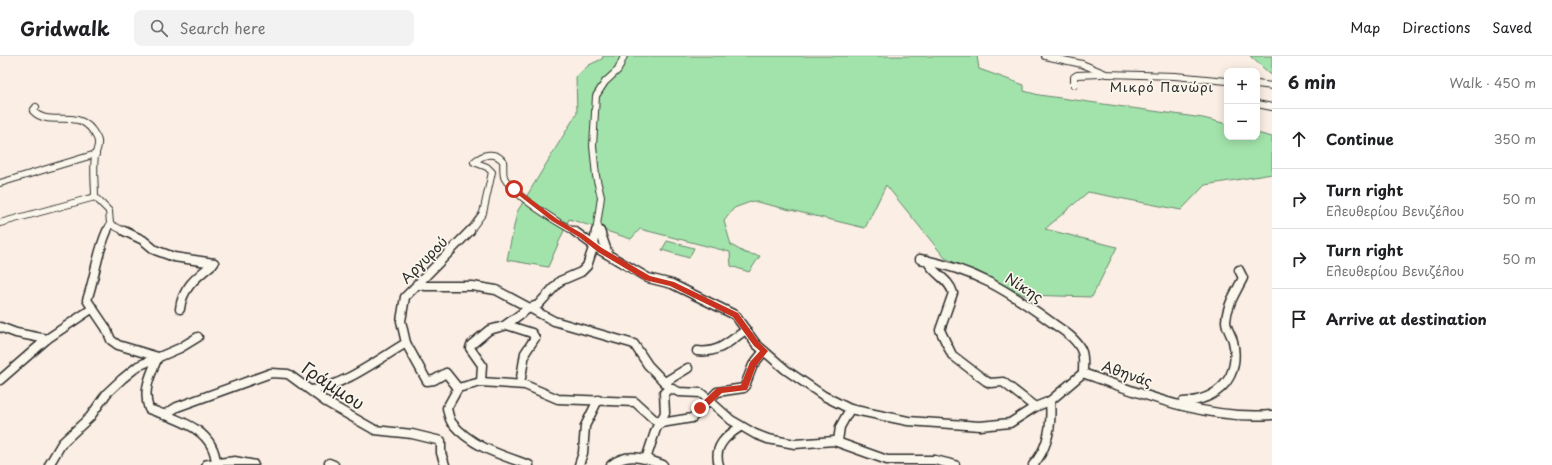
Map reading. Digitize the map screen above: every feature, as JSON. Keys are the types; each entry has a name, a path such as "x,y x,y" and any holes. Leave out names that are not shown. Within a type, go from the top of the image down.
{"main road":[{"path":"212,464 238,462 249,465"}],"street":[{"path":"481,382 482,365 471,350 471,345 489,330 507,324 529,308 540,304 560,281 585,269 594,245 601,197 596,176 593,146 596,96 605,82 618,70 624,56"},
{"path":"1045,56 1082,64 1106,74"},
{"path":"1074,86 1074,77 1077,75 1106,74 1175,76 1224,81"},
{"path":"1260,84 1272,86"},
{"path":"1260,105 1272,107"},
{"path":"36,106 33,112 39,117 71,119 84,122 97,139 95,197 109,211 110,224 100,246 93,285 87,300 106,328 111,340 118,345 158,357"},
{"path":"0,183 96,154"},
{"name":"Αργυρού","path":"406,343 402,314 405,297 454,248 483,213 492,174 490,169 474,162 484,155 498,157"},
{"name":"Αθηνάς","path":"498,157 504,163 504,178 514,189 554,220 581,235 608,254 648,278 672,284 735,315 756,344 786,370 824,396 850,410 908,421 980,426 1010,423 1035,407 1050,401 1083,373 1169,402 1237,417 1272,415"},
{"path":"0,223 95,197"},
{"path":"110,224 143,240 155,250 174,257 214,263 197,277 182,293 180,309"},
{"path":"597,225 608,254"},
{"name":"Νίκης","path":"1035,407 1003,382 990,383 986,381 952,355 940,330 953,293 953,289 947,280 924,259 981,279 1019,298 1068,335 1079,346 1083,359 1083,373"},
{"path":"1169,402 1191,403 1213,396 1219,392 1231,376 1233,341 1225,322 1228,310 1243,278 1240,270"},
{"path":"417,284 423,286 488,287 513,298 529,308 560,323 634,344 646,362 667,385 679,392 698,392 740,427 789,443 831,440 885,459 944,462 955,465"},
{"path":"0,380 47,339 92,308"},
{"path":"507,324 532,333 535,338 525,353 520,384"},
{"path":"0,327 16,333 47,339"},
{"path":"697,352 708,353 720,350 734,337 746,330"},
{"path":"49,465 62,443 90,417 107,393 138,366 180,348 198,337"},
{"path":"311,390 322,389 406,343 427,381 434,380 446,373 458,388"},
{"path":"658,423 692,418 720,390 744,388 753,365 764,351"},
{"path":"158,357 145,391 145,401 150,409 164,415 179,418 197,430 216,454 212,464"},
{"path":"646,459 658,423 665,413 664,393 667,385 688,368"},
{"name":"Γράμμου","path":"164,415 177,407 271,373 288,374 326,402 375,430 412,434 442,441 441,453 445,465"},
{"path":"529,465 485,449 475,443 452,422 447,408 458,388 481,382 520,384 558,400 635,402 658,423"},
{"path":"579,465 585,426 598,400"},
{"path":"1033,465 1039,460 1046,446 1052,419 1050,401"},
{"path":"838,442 840,427 850,410"},
{"path":"719,465 716,455 722,440 740,427"},
{"path":"611,465 617,460 628,457 646,459 663,465"}],"green space":[{"path":"603,56 977,56 979,69 1024,85 1024,91 1039,95 1203,118 1224,123 1224,140 1260,140 1260,134 1272,137 1272,174 1205,185 1181,210 1088,192 1045,229 1117,247 1092,297 1024,295 945,258 886,185 865,228 753,201 734,208 724,221 731,245 745,253 760,256 749,272 731,266 730,252 640,229 631,239 569,219 548,267 507,260 517,212 577,113 576,77 589,65 602,59"},
{"path":"1250,56 1272,56 1272,75 1270,74"},
{"path":"667,241 694,248 689,258 662,250"}],"district":[{"name":"Μικρό Πανώρι","path":"1162,87"}],"route":[{"path":"514,189 554,220 581,235 600,250 648,278 672,284 735,315 756,344 764,351 753,365 744,388 741,390 720,390 700,408"}]}
